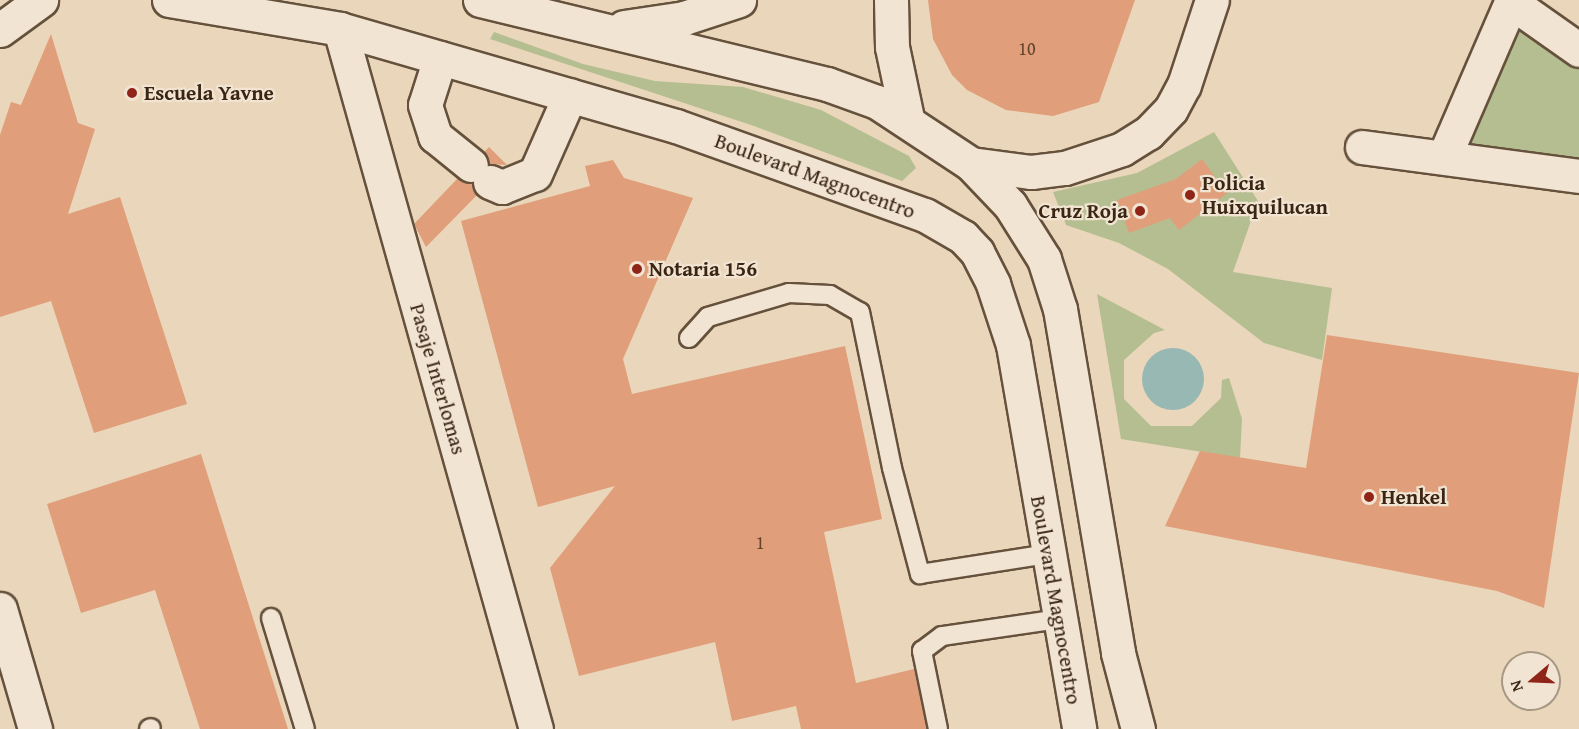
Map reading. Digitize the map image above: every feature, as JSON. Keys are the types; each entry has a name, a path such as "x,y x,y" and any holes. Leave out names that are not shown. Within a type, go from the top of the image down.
{"street":[{"path":"0,30 41,0"},
{"name":"Boulevard Magnocentro","path":"169,0 340,29 676,126 925,215 963,237 977,252 993,284 1013,345 1058,619 1079,729"},
{"path":"480,0 827,84 907,118 971,164 1024,226 1044,259 1060,309 1120,663 1138,729"},
{"path":"599,28 684,18 739,0"},
{"path":"891,0 892,47 907,118"},
{"path":"971,164 1031,172 1065,168 1122,149 1148,133 1171,110 1184,85 1212,0"},
{"path":"1444,157 1511,1 1579,50"},
{"name":"Pasaje Interlomas","path":"340,29 536,729"},
{"path":"440,58 424,105 435,136 502,187 535,174 570,95"},
{"path":"1362,147 1579,176"},
{"path":"0,609 35,729"}],"lane":[{"path":"689,338 708,317 789,293 830,295 860,312 892,468 920,574 1047,554"},
{"path":"271,618 305,729"},
{"path":"938,729 922,651 942,636 1058,619"}],"green space":[{"path":"1511,3 1579,51 1579,176 1444,156"},
{"path":"494,32 583,64 655,81 743,87 821,110 909,156 916,168 902,181 754,126 490,39"},
{"path":"1214,132 1258,201 1233,272 1332,288 1322,360 1264,343 1168,269 1119,243 1066,225 1053,192 1137,173"},
{"path":"1097,294 1165,330 1154,333 1124,360 1124,399 1151,426 1192,426 1221,398 1222,380 1229,378 1242,419 1240,458 1121,439"}],"water":[{"path":"1173,348 1190,353 1195,357 1199,362 1204,379 1199,396 1195,401 1190,405 1173,410 1156,405 1151,401 1147,396 1142,379 1147,362 1151,357 1156,353"}],"building":[{"path":"928,0 1135,0 1099,102 1053,116 1006,110 967,90 952,75 933,39"},
{"path":"51,34 78,123 95,129 68,214 120,197 187,404 94,433 51,301 0,317 0,135 11,102 21,105"},
{"path":"489,147 507,165 489,164 484,152"},
{"name":"Policia Huixquilucan","path":"1202,159 1227,193 1179,230 1170,218 1129,233 1117,200 1176,179"},
{"path":"613,160 624,178 693,198 623,359 632,394 845,346 882,519 824,532 856,683 914,669 927,729 801,729 796,706 732,721 715,642 579,676 550,568 615,486 538,507 461,221 590,186 585,166"},
{"path":"458,178 471,183 477,195 426,247 414,224"},
{"name":"Henkel","path":"1327,335 1579,373 1544,608 1497,591 1165,526 1200,451 1306,468"},
{"path":"201,454 288,729 200,729 155,590 81,613 47,504"}],"place":[{"name":"Escuela Yavne","path":"132,93"},
{"name":"Policia Huixquilucan","path":"1190,195"},
{"name":"Cruz Roja","path":"1140,211"},
{"name":"Notaria 156","path":"637,269"},
{"name":"Henkel","path":"1369,497"}]}
